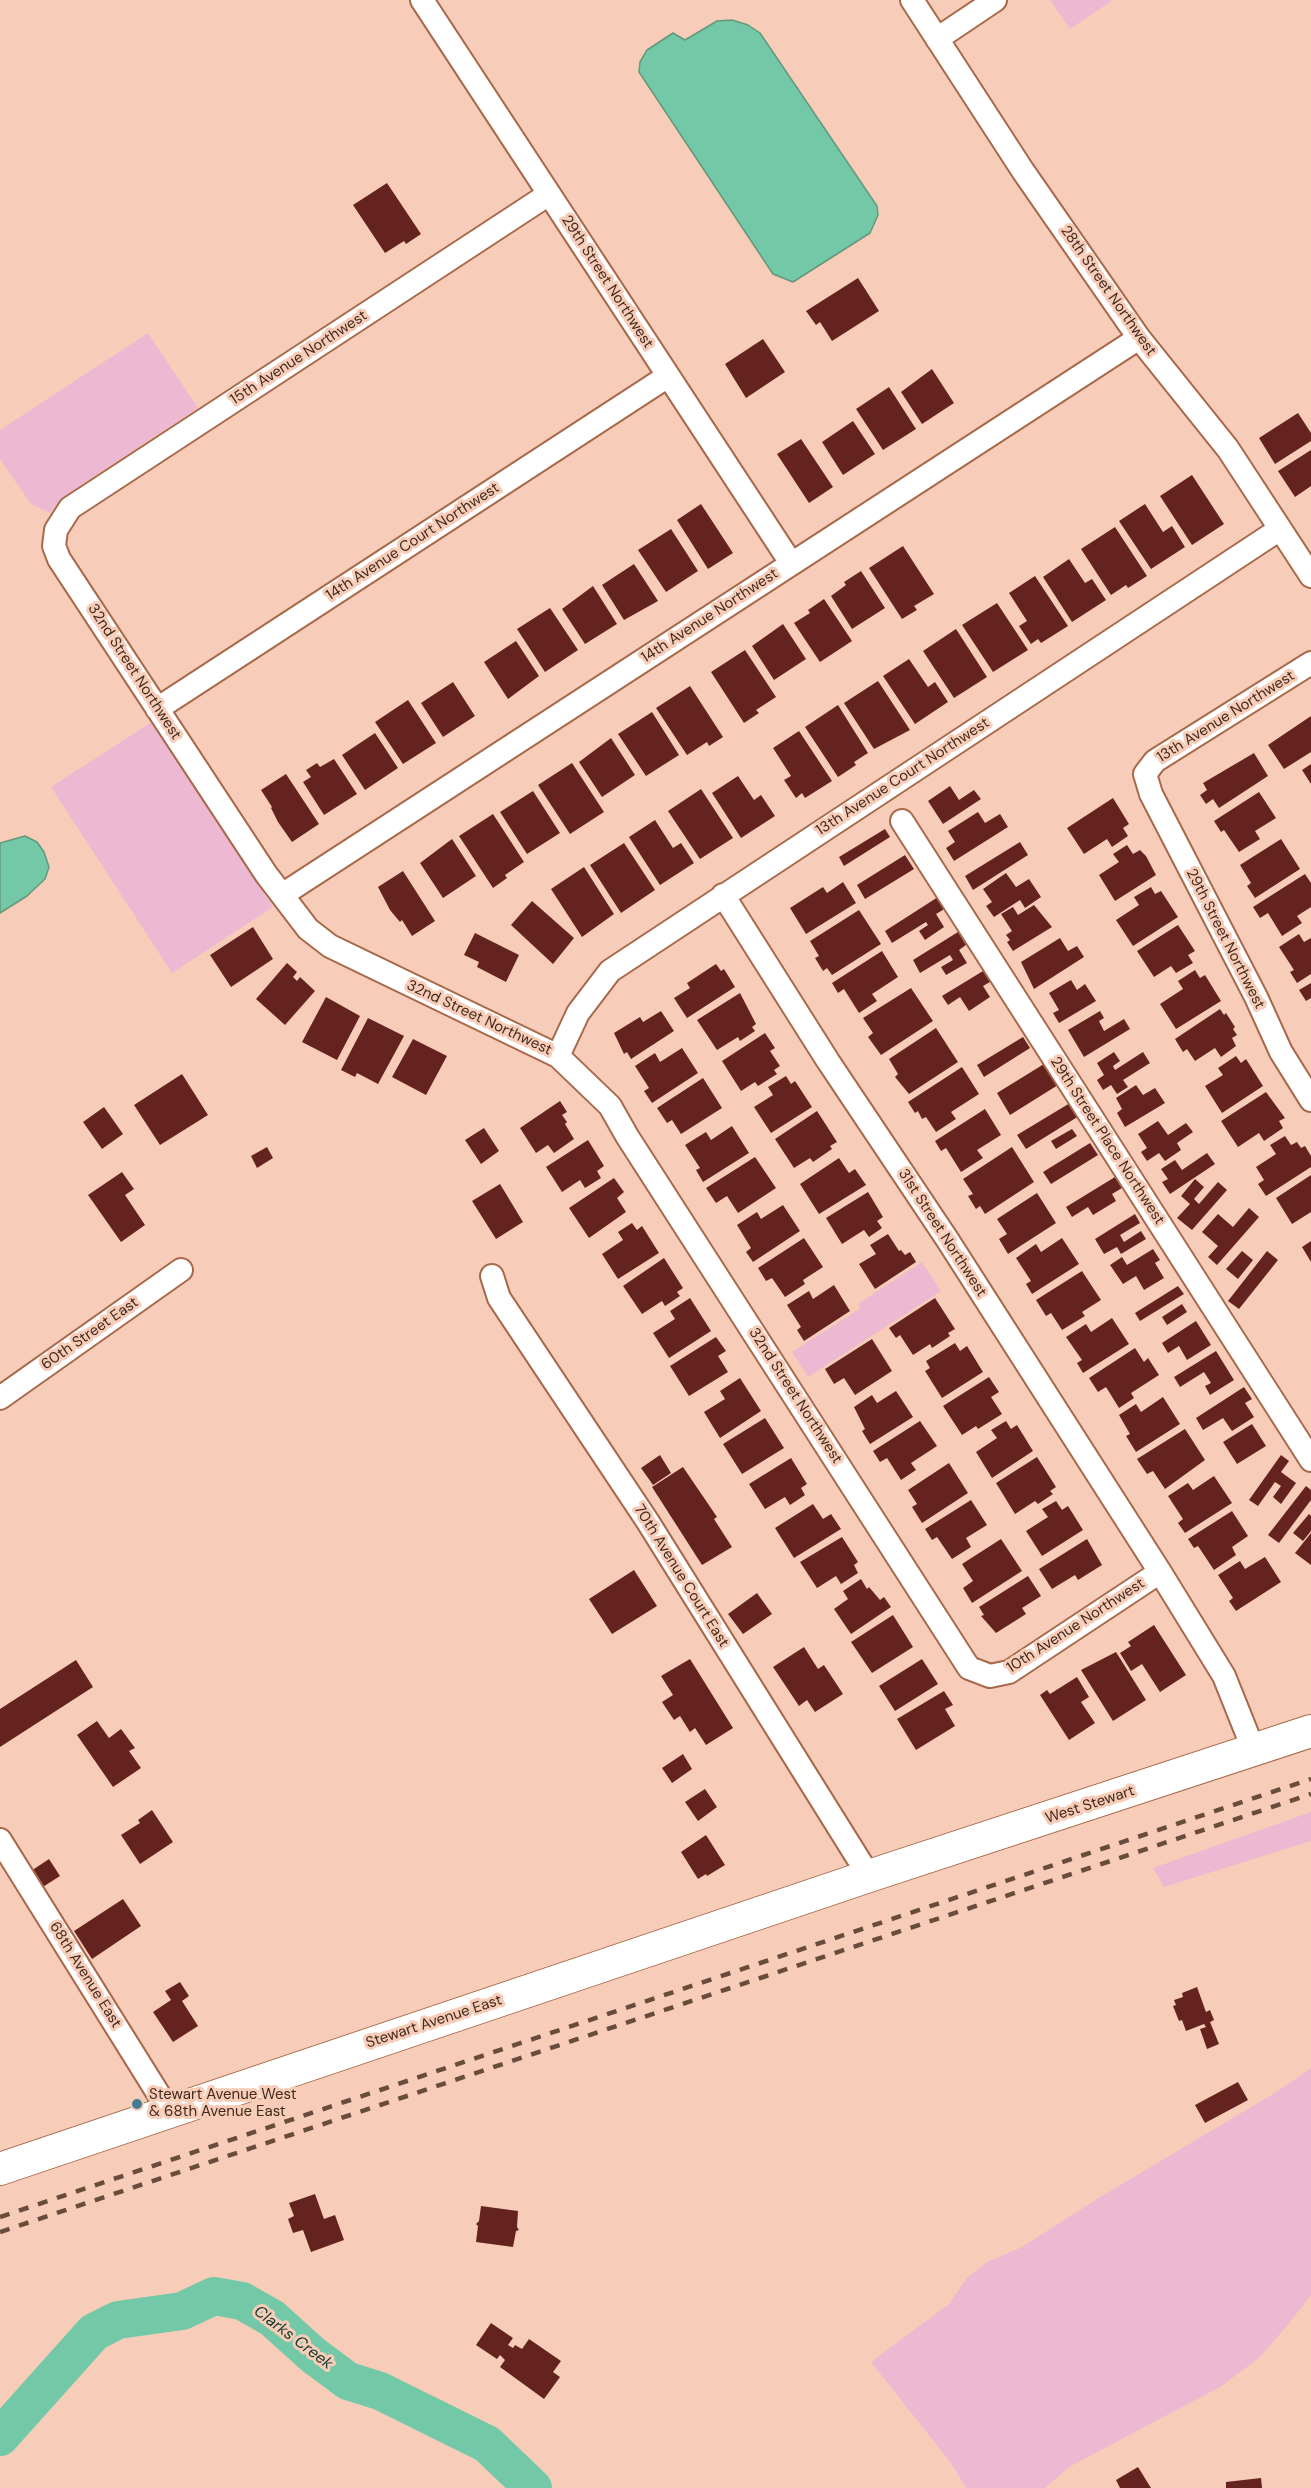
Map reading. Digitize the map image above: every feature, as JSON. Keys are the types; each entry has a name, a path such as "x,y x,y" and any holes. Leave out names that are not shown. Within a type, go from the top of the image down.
{"street":[{"name":"29th Street Northwest","path":"422,0 791,563"},
{"name":"28th Street Northwest","path":"912,0 1023,171 1139,338 1228,449 1311,576"},
{"path":"937,39 994,0"},
{"name":"15th Avenue Northwest","path":"56,530 70,508 549,194"},
{"name":"14th Avenue Northwest","path":"282,895 1139,338"},
{"name":"14th Avenue Court Northwest","path":"157,709 668,376"},
{"name":"13th Avenue Court Northwest","path":"558,1056 578,1013 610,970 1280,529"},
{"name":"32nd Street Northwest","path":"56,530 54,546 59,559 282,895 309,929 330,946 558,1056 610,1106 969,1668 990,1676"},
{"name":"13th Avenue Northwest","path":"1145,774 1155,761 1311,663"},
{"name":"29th Street Northwest","path":"1145,774 1151,794 1256,997 1281,1052 1311,1101"},
{"name":"29th Street Place Northwest","path":"902,821 1311,1460"},
{"name":"31st Street Northwest","path":"723,895 828,1061 947,1239 1160,1572"},
{"name":"60th Street East","path":"0,1398 181,1270"},
{"name":"70th Avenue Court East","path":"492,1276 498,1298 648,1522 869,1876"},
{"path":"1160,1572 1224,1676 1254,1751"},
{"name":"10th Avenue Northwest","path":"990,1676 1009,1672 1160,1572"},
{"name":"West Stewart","path":"869,1876 1311,1731"},
{"name":"68th Avenue East","path":"0,1840 169,2111"},
{"name":"Stewart Avenue East","path":"0,2169 869,1876"}],"shaded area":[{"path":"1050,0 1113,0 1070,29"},
{"path":"732,20 748,25 760,33 877,206 878,215 870,233 793,282 773,274 639,72 640,62 647,50 673,33 685,40 717,21"},
{"path":"148,333 198,408 69,493 50,513 31,504 0,459 0,430"},
{"path":"152,722 273,907 172,973 51,787"},
{"path":"25,836 37,842 44,852 49,867 45,879 27,896 0,913 0,843"},
{"path":"922,1262 941,1291 808,1377 792,1352 861,1308 858,1304"},
{"path":"1311,1812 1311,1841 1164,1887 1153,1868"},
{"path":"1311,2068 1311,2295 1291,2321 1259,2358 1220,2387 1069,2467 1045,2488 966,2488 951,2463 871,2362 949,2304 967,2278 987,2262 1022,2247 1097,2199 1278,2091"}],"building":[{"path":"387,183 421,234 406,244 404,241 385,253 353,205"},
{"path":"858,278 879,311 832,341 820,322 816,325 806,311"},
{"path":"763,339 785,372 746,398 725,364"},
{"path":"932,369 954,403 922,424 901,392"},
{"path":"889,387 916,429 883,450 856,409"},
{"path":"1298,413 1311,433 1311,441 1275,464 1259,438"},
{"path":"853,421 875,454 843,475 822,442"},
{"path":"801,439 833,487 809,503 777,454"},
{"path":"1311,450 1311,486 1295,497 1278,471"},
{"path":"1192,475 1224,524 1192,545 1160,496"},
{"path":"701,504 733,553 708,569 677,520"},
{"path":"1145,504 1163,532 1172,526 1185,547 1151,569 1119,521"},
{"path":"1115,527 1147,576 1128,588 1126,585 1111,595 1081,549"},
{"path":"671,529 698,571 666,592 638,550"},
{"path":"903,546 934,594 914,606 917,610 902,619 869,568"},
{"path":"1069,559 1085,583 1092,579 1106,600 1072,622 1043,577"},
{"path":"634,564 658,601 624,620 602,585"},
{"path":"861,571 885,608 852,629 831,596 846,585 844,582"},
{"path":"1035,576 1068,626 1041,643 1038,639 1031,644 1019,626 1027,621 1009,593"},
{"path":"593,586 617,624 585,644 562,609"},
{"path":"824,599 852,641 820,662 794,623 810,613 808,610"},
{"path":"997,603 1028,650 993,672 962,625"},
{"path":"550,608 578,650 545,672 517,629"},
{"path":"783,624 806,659 774,680 752,646"},
{"path":"956,629 987,677 954,698 923,651"},
{"path":"516,641 539,676 508,699 484,662"},
{"path":"745,650 776,697 756,710 759,713 744,723 711,672"},
{"path":"909,659 928,687 935,682 948,702 915,724 883,676"},
{"path":"878,681 910,730 874,749 844,703"},
{"path":"453,682 475,716 443,737 421,703"},
{"path":"690,686 723,737 709,746 707,742 687,755 656,708"},
{"path":"408,700 436,743 403,764 375,722"},
{"path":"838,705 868,753 854,762 856,765 838,777 805,727"},
{"path":"652,712 679,755 646,776 618,734"},
{"path":"1311,716 1311,752 1284,769 1268,745"},
{"path":"799,731 832,781 805,798 802,793 796,798 784,780 791,776 773,748"},
{"path":"375,733 398,768 365,790 342,755"},
{"path":"611,738 635,775 602,797 579,762"},
{"path":"1254,753 1268,776 1219,808 1213,799 1206,804 1200,795 1207,790 1203,783"},
{"path":"334,759 357,794 324,815 303,782 311,777 306,770 317,763 320,767"},
{"path":"572,763 604,812 570,834 538,785"},
{"path":"1311,764 1311,784 1302,770"},
{"path":"286,774 319,824 292,842 261,790"},
{"path":"738,776 754,800 761,795 775,816 741,838 712,793"},
{"path":"950,786 959,800 974,790 981,799 943,824 928,801"},
{"path":"701,789 733,838 700,859 668,811"},
{"path":"533,791 560,833 527,854 500,812"},
{"path":"1259,792 1276,818 1255,831 1260,839 1239,852 1224,830 1221,832 1214,821"},
{"path":"1113,798 1129,824 1123,828 1128,836 1112,847 1107,839 1084,854 1067,828"},
{"path":"978,812 985,823 1000,814 1008,827 954,861 946,848 955,842 948,831"},
{"path":"493,814 524,862 505,875 507,878 493,888 459,836"},
{"path":"655,820 673,848 681,843 694,863 660,885 629,837"},
{"path":"885,829 890,837 844,866 839,857"},
{"path":"452,839 476,876 443,898 420,863"},
{"path":"1281,839 1300,869 1255,898 1247,886 1251,883 1240,865"},
{"path":"1020,842 1028,855 973,890 965,876"},
{"path":"624,843 655,890 621,913 590,865"},
{"path":"1127,845 1133,854 1140,850 1146,856 1156,875 1115,901 1099,875 1119,862 1113,854"},
{"path":"905,855 914,869 865,899 857,885"},
{"path":"584,867 614,914 582,937 551,889"},
{"path":"403,871 435,921 412,936 402,920 400,922 390,910 378,887"},
{"path":"1006,873 1016,887 1029,879 1041,897 1025,908 1020,900 994,917 986,906 992,902 983,889"},
{"path":"1305,874 1311,883 1311,907 1297,916 1302,923 1282,936 1268,913 1260,918 1253,907"},
{"path":"843,882 856,903 806,934 790,908 823,887 827,893"},
{"path":"1151,887 1155,894 1161,891 1178,917 1133,946 1116,920 1139,905 1134,897"},
{"path":"938,897 946,908 936,914 944,927 925,940 919,931 928,925 926,922 892,943 885,931"},
{"path":"532,901 574,938 553,964 511,925"},
{"path":"1034,905 1052,927 1013,951 1007,942 1010,940 1006,935 1012,931 1001,914 1013,907 1018,915"},
{"path":"859,910 881,944 832,975 827,968 823,971 815,958 819,956 810,941"},
{"path":"1178,925 1195,951 1188,955 1193,963 1176,973 1171,966 1154,977 1137,951"},
{"path":"253,927 273,959 231,987 210,955"},
{"path":"958,932 966,945 959,950 967,963 946,975 941,967 953,960 950,955 920,973 913,960"},
{"path":"475,933 519,955 506,982 477,967 479,962 464,955"},
{"path":"1299,934 1304,942 1311,938 1311,974 1297,983 1290,972 1294,970 1279,947"},
{"path":"1060,938 1068,951 1077,946 1084,957 1034,989 1021,962"},
{"path":"882,951 898,977 872,994 877,1001 859,1013 844,989 838,993 832,983"},
{"path":"287,963 297,972 293,977 297,981 300,977 315,991 285,1025 256,999"},
{"path":"716,964 721,971 724,969 735,987 687,1018 674,998 690,988 687,983"},
{"path":"1195,970 1200,978 1205,975 1221,1001 1176,1029 1160,1004 1183,989 1178,981"},
{"path":"983,971 990,982 983,986 990,997 969,1011 960,997 948,1005 942,996"},
{"path":"1071,980 1077,990 1085,984 1096,1001 1059,1023 1053,1013 1059,1010 1049,993"},
{"path":"1311,983 1311,998 1306,1001 1299,990"},
{"path":"911,988 933,1021 881,1055 868,1037 873,1033 863,1018"},
{"path":"740,993 756,1024 752,1027 755,1031 740,1041 738,1037 717,1050 697,1020"},
{"path":"326,997 360,1016 337,1060 302,1042"},
{"path":"1220,1009 1224,1015 1226,1013 1235,1027 1233,1029 1237,1035 1232,1038 1236,1046 1221,1057 1215,1048 1195,1061 1187,1049 1183,1052 1175,1039"},
{"path":"661,1011 674,1031 631,1059 627,1052 624,1054 614,1033 640,1017 643,1022"},
{"path":"1100,1011 1104,1018 1099,1021 1104,1031 1124,1019 1130,1029 1084,1057 1068,1030"},
{"path":"368,1018 404,1036 378,1084 357,1073 355,1077 341,1070"},
{"path":"936,1028 958,1062 909,1094 895,1077 898,1074 889,1059"},
{"path":"765,1033 775,1048 770,1051 780,1066 774,1070 777,1074 758,1086 755,1082 741,1091 722,1061"},
{"path":"1023,1037 1030,1048 984,1077 977,1065"},
{"path":"413,1039 447,1056 426,1095 392,1077"},
{"path":"682,1048 698,1073 652,1103 644,1091 649,1088 635,1066 655,1053 660,1062"},
{"path":"1114,1052 1120,1061 1113,1066 1115,1070 1143,1052 1150,1063 1123,1080 1128,1087 1117,1094 1111,1085 1103,1090 1097,1080 1104,1075 1097,1063"},
{"path":"1236,1056 1241,1063 1246,1059 1263,1086 1222,1113 1205,1086 1223,1075 1218,1068"},
{"path":"1044,1064 1058,1085 1010,1115 997,1093"},
{"path":"962,1067 979,1094 951,1112 956,1119 936,1132 926,1117 922,1119 918,1111 915,1113 908,1102"},
{"path":"182,1074 208,1115 160,1145 134,1105"},
{"path":"786,1076 791,1084 795,1081 812,1107 771,1133 754,1107 773,1095 768,1087"},
{"path":"703,1078 722,1108 681,1134 672,1120 667,1123 657,1108"},
{"path":"1136,1085 1143,1095 1155,1088 1165,1103 1125,1127 1117,1113 1122,1109 1116,1098"},
{"path":"1266,1092 1285,1118 1279,1121 1283,1128 1264,1141 1259,1133 1238,1147 1221,1121"},
{"path":"560,1101 567,1112 562,1115 567,1122 565,1124 574,1139 554,1153 548,1145 536,1153 520,1128"},
{"path":"1070,1103 1079,1116 1026,1149 1017,1135"},
{"path":"104,1107 123,1134 102,1149 83,1122"},
{"path":"985,1109 1001,1135 977,1150 983,1158 961,1172 946,1148 941,1151 935,1141"},
{"path":"817,1111 837,1142 830,1146 832,1149 813,1162 810,1158 794,1168 775,1139"},
{"path":"1158,1121 1168,1135 1186,1123 1193,1132 1177,1143 1181,1150 1165,1161 1159,1153 1147,1161 1141,1152 1147,1148 1138,1134"},
{"path":"732,1126 749,1153 703,1182 696,1170 700,1168 685,1145 706,1132 711,1140"},
{"path":"484,1128 499,1151 481,1164 465,1140"},
{"path":"1072,1129 1077,1136 1056,1149 1051,1141"},
{"path":"1285,1136 1291,1145 1297,1142 1301,1148 1305,1146 1311,1156 1311,1167 1266,1196 1258,1184 1264,1180 1256,1167 1276,1154 1270,1145"},
{"path":"588,1140 604,1166 597,1171 601,1178 585,1188 580,1180 562,1192 546,1167"},
{"path":"1090,1143 1098,1155 1051,1184 1043,1172"},
{"path":"267,1147 273,1158 257,1168 251,1156"},
{"path":"1012,1147 1034,1182 985,1214 980,1206 976,1209 968,1196 973,1194 963,1179"},
{"path":"1207,1153 1215,1164 1170,1194 1162,1182 1168,1179 1161,1169 1175,1160 1182,1170"},
{"path":"755,1157 776,1188 738,1213 727,1196 716,1203 706,1188"},
{"path":"839,1158 849,1173 855,1169 866,1185 819,1214 800,1184"},
{"path":"122,1172 134,1189 125,1195 145,1225 121,1242 88,1195"},
{"path":"1311,1175 1311,1212 1292,1224 1276,1198"},
{"path":"1115,1177 1122,1188 1112,1194 1116,1201 1093,1215 1088,1207 1072,1217 1066,1207"},
{"path":"614,1178 624,1192 617,1198 626,1212 589,1238 569,1208"},
{"path":"1195,1179 1204,1187 1194,1199 1199,1204 1218,1182 1227,1190 1192,1230 1177,1218 1190,1204 1181,1196"},
{"path":"500,1184 523,1222 496,1239 472,1201"},
{"path":"868,1192 883,1217 877,1221 882,1228 869,1237 864,1230 842,1244 826,1218"},
{"path":"1037,1193 1056,1223 1008,1254 999,1239 1007,1234 997,1219"},
{"path":"783,1205 800,1231 753,1262 746,1252 751,1248 737,1225 757,1212 761,1219"},
{"path":"1249,1208 1259,1217 1217,1265 1208,1257 1218,1246 1202,1232 1218,1214 1233,1227"},
{"path":"1135,1214 1140,1223 1120,1235 1124,1242 1141,1231 1146,1239 1121,1254 1117,1247 1104,1254 1095,1239"},
{"path":"632,1223 637,1230 642,1226 659,1253 618,1279 602,1254 623,1240 618,1232"},
{"path":"888,1234 899,1251 901,1250 905,1255 910,1252 916,1262 875,1289 859,1264 876,1254 870,1245"},
{"path":"804,1238 823,1267 803,1280 805,1284 785,1297 772,1278 766,1281 758,1268"},
{"path":"1062,1238 1079,1264 1032,1294 1026,1284 1031,1281 1016,1258 1036,1244 1041,1252"},
{"path":"1311,1241 1311,1262 1302,1247"},
{"path":"1153,1249 1160,1260 1155,1263 1164,1278 1144,1290 1136,1276 1123,1284 1110,1265 1122,1257 1127,1265"},
{"path":"1242,1251 1253,1260 1238,1279 1226,1269"},
{"path":"1267,1251 1278,1260 1239,1309 1228,1301"},
{"path":"664,1258 683,1288 677,1292 680,1296 665,1306 662,1301 642,1314 623,1286"},
{"path":"1082,1271 1101,1300 1082,1312 1085,1316 1062,1330 1051,1313 1046,1316 1036,1300"},
{"path":"834,1285 850,1311 804,1341 797,1330 801,1327 787,1305 809,1291 813,1299"},
{"path":"1178,1286 1184,1294 1140,1321 1135,1313"},
{"path":"690,1298 711,1331 669,1358 653,1333 675,1319 670,1311"},
{"path":"935,1298 955,1329 948,1333 950,1336 932,1348 930,1344 913,1355 900,1335 896,1338 889,1328"},
{"path":"1182,1304 1187,1312 1167,1325 1162,1317"},
{"path":"1112,1318 1129,1344 1083,1373 1077,1363 1082,1360 1066,1337 1086,1324 1091,1332"},
{"path":"1196,1321 1211,1345 1187,1360 1179,1346 1168,1353 1162,1343"},
{"path":"716,1337 726,1351 718,1356 728,1372 689,1396 670,1366"},
{"path":"872,1339 892,1371 855,1395 844,1378 834,1384 825,1369"},
{"path":"955,1343 960,1351 967,1346 983,1372 942,1398 925,1371 930,1368 926,1361"},
{"path":"1135,1348 1144,1362 1148,1358 1159,1375 1131,1393 1134,1398 1119,1408 1106,1387 1098,1392 1089,1378"},
{"path":"1216,1351 1234,1380 1210,1395 1205,1386 1211,1383 1204,1372 1180,1387 1174,1377"},
{"path":"989,1377 999,1392 991,1397 1002,1414 978,1429 976,1426 962,1435 943,1406"},
{"path":"740,1378 761,1411 720,1438 704,1412 725,1399 720,1391"},
{"path":"1244,1387 1252,1399 1245,1403 1254,1417 1232,1431 1223,1418 1203,1430 1196,1418"},
{"path":"896,1391 913,1417 870,1444 862,1431 865,1429 854,1407 872,1395 877,1403"},
{"path":"1163,1397 1180,1424 1136,1452 1126,1436 1130,1434 1119,1415 1136,1404 1141,1412"},
{"path":"765,1418 784,1448 742,1474 723,1444"},
{"path":"920,1421 937,1446 911,1463 916,1470 901,1480 887,1458 880,1462 873,1451"},
{"path":"1006,1421 1011,1429 1017,1425 1033,1451 992,1478 976,1452 997,1438 991,1430"},
{"path":"1252,1424 1266,1446 1237,1464 1223,1442"},
{"path":"1185,1429 1205,1460 1165,1489 1153,1471 1147,1474 1137,1459"},
{"path":"660,1455 671,1473 653,1485 641,1468"},
{"path":"1281,1455 1289,1461 1281,1472 1296,1483 1281,1504 1273,1497 1281,1486 1275,1482 1258,1506 1249,1500"},
{"path":"1037,1457 1056,1487 1050,1491 1053,1494 1038,1504 1035,1501 1015,1514 996,1483"},
{"path":"791,1458 807,1484 801,1488 805,1495 790,1505 785,1497 765,1509 749,1484"},
{"path":"949,1463 968,1493 922,1523 912,1507 917,1504 908,1490"},
{"path":"683,1467 717,1517 714,1519 732,1547 702,1565 652,1487"},
{"path":"1214,1476 1232,1503 1185,1533 1178,1523 1183,1519 1168,1496 1188,1483 1193,1490"},
{"path":"1306,1486 1311,1490 1311,1500 1279,1543 1268,1535"},
{"path":"971,1500 987,1525 966,1538 971,1547 952,1559 937,1537 932,1540 925,1529"},
{"path":"1056,1501 1062,1510 1068,1506 1083,1530 1042,1556 1026,1531 1048,1517 1042,1509"},
{"path":"813,1504 823,1519 831,1514 841,1529 794,1558 775,1528"},
{"path":"1232,1511 1248,1536 1232,1547 1236,1555 1214,1570 1198,1546 1194,1548 1188,1539"},
{"path":"1309,1514 1311,1531 1303,1541 1293,1533"},
{"path":"1311,1533 1311,1565 1295,1553"},
{"path":"842,1537 858,1562 854,1565 858,1573 841,1584 836,1576 817,1588 800,1562"},
{"path":"1001,1539 1022,1571 972,1603 963,1588 973,1581 962,1564"},
{"path":"1087,1539 1102,1565 1078,1580 1075,1575 1052,1589 1039,1569"},
{"path":"1265,1557 1281,1582 1236,1611 1229,1601 1233,1598 1218,1575 1240,1561 1245,1569"},
{"path":"634,1570 657,1606 612,1634 589,1599"},
{"path":"1028,1576 1041,1596 1022,1608 1026,1614 996,1633 981,1616 984,1615 979,1607"},
{"path":"861,1579 867,1589 869,1587 880,1600 884,1597 891,1607 851,1634 834,1609 848,1599 843,1591"},
{"path":"757,1593 772,1614 743,1634 728,1614"},
{"path":"893,1615 913,1647 872,1673 851,1642"},
{"path":"1154,1625 1186,1675 1160,1692 1142,1664 1131,1671 1120,1653 1131,1646 1128,1642"},
{"path":"804,1647 818,1669 824,1665 843,1694 815,1712 807,1700 799,1706 773,1667"},
{"path":"1116,1652 1146,1700 1113,1721 1081,1670"},
{"path":"690,1659 733,1728 706,1745 695,1728 690,1732 680,1716 674,1720 662,1702 673,1695 661,1676"},
{"path":"922,1659 938,1684 895,1711 879,1686"},
{"path":"76,1660 93,1687 0,1747 0,1709"},
{"path":"1077,1677 1089,1697 1081,1702 1095,1723 1069,1740 1040,1695 1047,1690 1050,1694"},
{"path":"944,1691 953,1705 945,1709 955,1726 916,1750 897,1719"},
{"path":"97,1721 109,1738 121,1729 135,1748 129,1751 141,1768 113,1787 77,1735"},
{"path":"683,1754 692,1769 672,1783 662,1768"},
{"path":"705,1789 717,1807 698,1821 685,1802"},
{"path":"152,1810 173,1842 140,1864 121,1835 140,1823 138,1820"},
{"path":"706,1835 725,1865 698,1879 681,1852"},
{"path":"49,1859 60,1876 38,1890 28,1873"},
{"path":"123,1899 141,1926 92,1959 74,1931"},
{"path":"180,1982 189,1996 182,2001 198,2026 173,2042 153,2012 171,2000 165,1991"},
{"path":"1197,1987 1206,2012 1210,2010 1214,2020 1210,2022 1219,2044 1207,2049 1200,2029 1206,2027 1204,2024 1186,2031 1173,2006 1176,2005 1174,2000 1183,1997 1182,1993"},
{"path":"1238,2082 1248,2100 1205,2123 1195,2105"},
{"path":"315,2194 324,2219 335,2215 344,2240 311,2252 303,2230 293,2233 288,2219 294,2216 289,2203"},
{"path":"481,2206 518,2211 517,2227 519,2230 516,2231 513,2247 476,2242 478,2226 476,2224 479,2221"},
{"path":"491,2323 513,2338 508,2345 513,2348 515,2345 522,2349 529,2339 561,2361 553,2372 560,2377 544,2399 500,2367 505,2360 500,2355 497,2359 476,2345"},
{"path":"1138,2467 1151,2488 1120,2488 1116,2480"},
{"path":"1261,2478 1262,2488 1226,2488 1226,2482"}],"waterway":[{"name":"Clarks Creek","path":"0,2437 94,2332 118,2320 182,2311 214,2296 242,2301 272,2318 313,2355 348,2381 380,2391 487,2444 533,2488"}],"railway":[{"path":"0,2217 1311,1779"},
{"path":"0,2232 1311,1794"}],"place":[{"name":"Stewart Avenue West & 68th Avenue East","path":"137,2104"}]}
